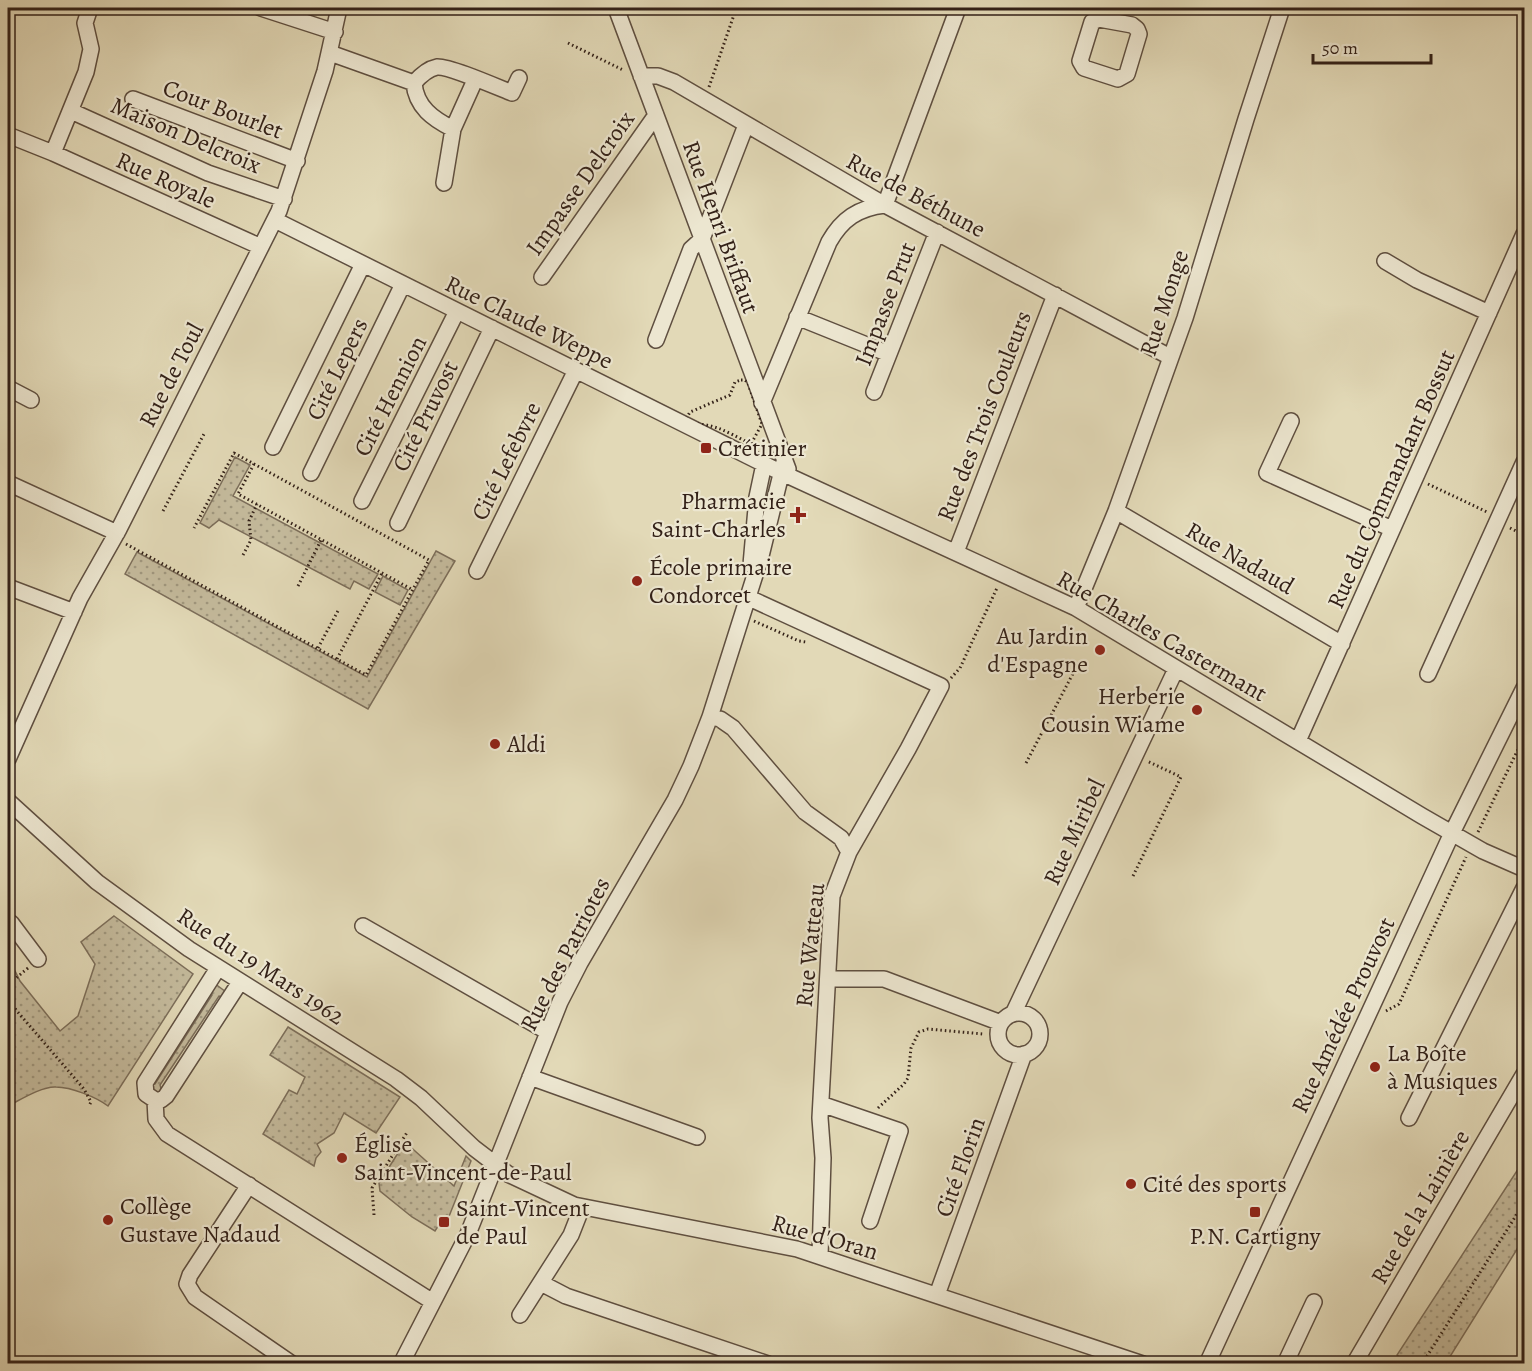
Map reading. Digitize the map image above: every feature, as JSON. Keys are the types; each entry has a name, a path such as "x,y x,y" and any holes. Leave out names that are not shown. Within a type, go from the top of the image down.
{"street":[{"path":"53,153 86,72 91,50 85,23 90,8"},
{"path":"261,8 335,32"},
{"name":"Rue de Toul","path":"8,759 74,612 116,535 275,220 297,161 330,53 339,8"},
{"name":"Rue Henri Briffaut","path":"616,8 774,434 783,467"},
{"name":"Rue Monge","path":"1076,608 1116,511 1185,318 1245,119 1282,8"},
{"path":"762,403 829,242 844,220 853,214 874,206 885,205 955,9"},
{"path":"1118,15 1137,29 1139,34 1127,74 1118,79 1084,68 1080,62 1092,22 1099,18 1118,15"},
{"path":"330,53 414,83"},
{"path":"453,129 436,120 423,108 414,91 414,83 423,73 437,67 450,68 512,93 519,78"},
{"name":"Rue de Béthune","path":"641,76 665,78 885,205 1170,357"},
{"path":"444,183 453,129 476,80"},
{"name":"Cour Bourlet","path":"133,99 297,161"},
{"name":"Maison Delcroix","path":"71,111 208,173 284,199"},
{"name":"Impasse Delcroix","path":"542,277 656,115"},
{"path":"656,340 691,249 702,239 746,125"},
{"name":"Rue Royale","path":"8,137 53,153 261,247"},
{"path":"853,214 857,201 854,187"},
{"name":"Rue Claude Weppe","path":"275,220 764,464"},
{"name":"Impasse Prut","path":"874,392 937,232"},
{"name":"Rue du Commandant Bossut","path":"1298,741 1524,234"},
{"path":"1385,261 1417,280 1489,313"},
{"name":"Cité Lepers","path":"273,447 363,264"},
{"name":"Cité Lepers","path":"311,474 403,284"},
{"name":"Rue des Trois Couleurs","path":"956,552 1055,295"},
{"name":"Cité Hennion","path":"363,501 457,311"},
{"path":"797,317 889,354"},
{"name":"Cité Pruvost","path":"398,523 492,328"},
{"name":"Cité Lefebvre","path":"477,571 576,370"},
{"path":"8,388 31,400"},
{"path":"1291,421 1267,472 1392,529"},
{"path":"735,449 756,456 766,454 772,446 774,434"},
{"path":"1428,674 1524,462"},
{"path":"764,464 783,467"},
{"name":"Rue des Patriotes","path":"747,597 757,497 764,464"},
{"name":"Rue Charles Castermant","path":"783,467 803,483 1076,608 1452,833 1483,851 1524,869"},
{"name":"Rue des Patriotes","path":"402,1364 468,1234 560,1002 580,963 682,787 710,717 761,556 783,467"},
{"path":"8,483 116,535"},
{"name":"Rue Nadaud","path":"1116,511 1342,644"},
{"path":"8,587 74,612"},
{"path":"747,597 940,686"},
{"name":"Rue Miribel","path":"1004,1024 1176,669"},
{"name":"Rue Watteau","path":"820,1256 823,1158 820,1104 832,896 849,852 908,749 940,686"},
{"name":"Rue Amédée Prouvost","path":"1207,1364 1452,833 1524,688"},
{"path":"710,717 720,719 733,728 800,807 812,819 841,838 849,852"},
{"name":"Rue du 19 Mars 1962","path":"8,801 97,882 183,946 404,1085 495,1164"},
{"path":"1409,1118 1524,888"},
{"path":"8,922 38,959"},
{"path":"363,926 548,1032"},
{"path":"155,1100 146,1094 145,1083 218,968"},
{"path":"829,979 884,979 1004,1024 1027,1014 1035,1020 1039,1028 1040,1038 1036,1047 1024,1054 1014,1054 1004,1049 1004,1024"},
{"path":"155,1100 166,1096 240,982"},
{"name":"Cité Florin","path":"937,1295 1024,1054"},
{"name":"Rue de la Lainière","path":"1354,1364 1524,1074"},
{"path":"530,1077 697,1137"},
{"path":"155,1100 156,1119 167,1134 433,1302"},
{"path":"820,1104 900,1131 870,1221"},
{"name":"Rue d'Oran","path":"495,1164 528,1185 582,1207 820,1256 1143,1364"},
{"path":"249,1185 190,1275 188,1284 195,1297 292,1364"},
{"path":"520,1315 572,1235 582,1207"},
{"path":"541,1283 566,1296 768,1364"},
{"path":"1285,1364 1314,1302"}],"path":[{"path":"705,100 736,9"},
{"path":"568,43 641,76"},
{"path":"745,380 762,424 751,444 717,427 701,422 683,423 690,412 730,395 735,382 745,380"},
{"path":"163,511 204,434"},
{"path":"116,535 366,675 429,560 234,453 194,528"},
{"path":"254,464 238,494 412,590"},
{"path":"1414,478 1499,518"},
{"path":"243,555 251,540 249,521 256,504"},
{"path":"298,586 321,540"},
{"path":"337,659 382,573"},
{"path":"940,686 960,668 1003,573"},
{"path":"318,648 339,609"},
{"path":"742,615 799,641 813,643"},
{"path":"1026,763 1078,664"},
{"path":"1133,876 1181,777 1135,754"},
{"path":"38,959 9,984 8,992 16,1010 84,1089 91,1102 89,1106"},
{"path":"867,1120 908,1078 911,1048 919,1032 928,1029 1004,1024"},
{"path":"374,1215 372,1188 408,1131"},
{"path":"1422,1364 1524,1203"}],"shaded area":[{"path":"235,457 250,465 233,496 378,574 369,589 354,581 350,589 219,520 209,528 200,523"},
{"path":"436,551 455,561 368,709 125,574 137,552 367,677"},
{"path":"383,576 408,590 400,605 375,592"},
{"path":"114,916 193,974 108,1106 83,1093 50,1087 8,1106 8,962 20,981 60,1031 78,1016 95,964 81,942"},
{"path":"214,983 226,992 224,997 219,996 160,1085 162,1092 160,1095 154,1093 150,1083 155,1084 212,995 211,988"},
{"path":"288,1027 400,1097 376,1133 344,1113 334,1133 317,1144 321,1152 314,1166 263,1134 289,1090 297,1094 305,1077 270,1055"},
{"path":"405,1142 454,1186 466,1156 471,1161 446,1224 440,1223 435,1231 412,1217 380,1191 379,1183"},
{"path":"1524,1160 1524,1238 1446,1363 1408,1363 1397,1355"}],"place":[{"name":"Crétinier","path":"706,448"},
{"name":"Pharmacie Saint-Charles","path":"798,515"},
{"name":"École primaire Condorcet","path":"637,581"},
{"name":"Au Jardin d'Espagne","path":"1100,650"},
{"name":"Herberie Cousin Wiame","path":"1197,710"},
{"name":"Aldi","path":"495,744"},
{"name":"La Boîte à Musiques","path":"1375,1067"},
{"name":"Église Saint-Vincent-de-Paul","path":"342,1158"},
{"name":"Cité des sports","path":"1131,1184"},
{"name":"P.N. Cartigny","path":"1255,1212"},
{"name":"Collège Gustave Nadaud","path":"108,1220"},
{"name":"Saint-Vincent de Paul","path":"444,1222"}]}
